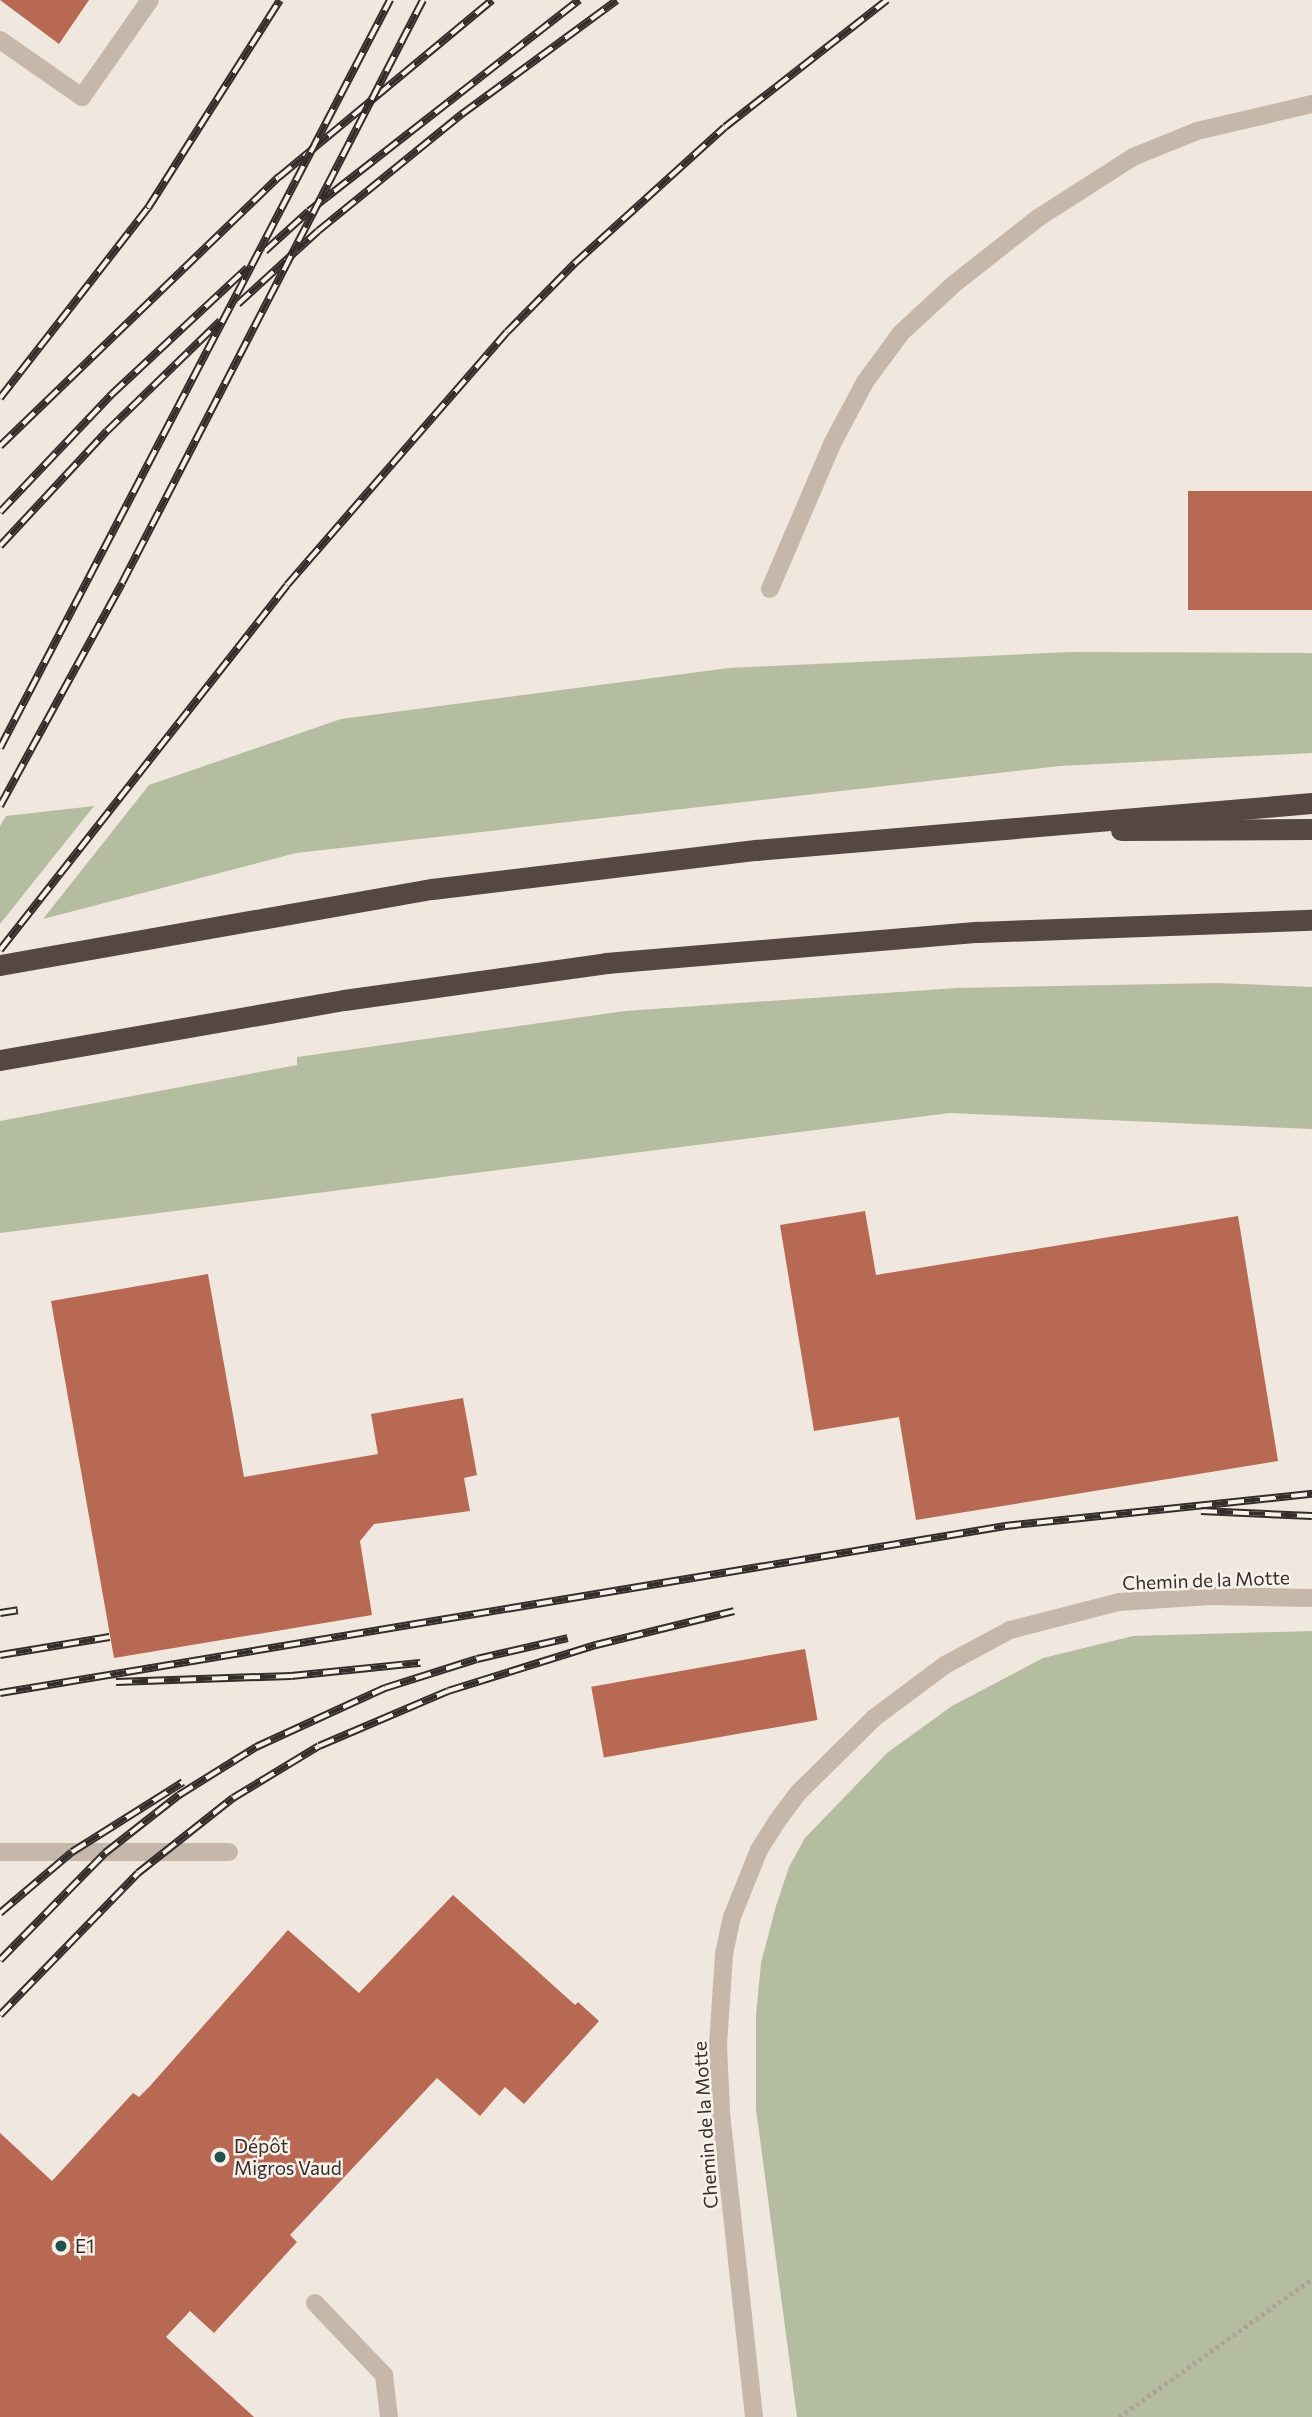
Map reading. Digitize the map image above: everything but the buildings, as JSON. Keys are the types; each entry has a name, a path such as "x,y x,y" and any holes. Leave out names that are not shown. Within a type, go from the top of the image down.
{"highway":[{"path":"0,965 432,888 757,849 1312,803"},
{"path":"972,830 1312,829"},
{"path":"0,1060 344,1000 606,962 992,931 1306,921"}],"street":[{"path":"0,40 82,97 150,0"},
{"path":"770,589 832,444 865,383 901,333 954,284 1038,218 1133,157 1196,131 1312,104"},
{"name":"Chemin de la Motte","path":"754,2417 721,2111 719,2033 732,1917 749,1872 777,1821 804,1786 874,1718 945,1665 1010,1630 1119,1602 1210,1596 1312,1598"},
{"path":"0,1852 229,1852"},
{"path":"315,2303 384,2375 389,2417"}],"path":[{"path":"1119,2417 1312,2279"}],"green space":[{"path":"1071,652 1312,653 1312,753 1060,766 296,853 43,919 149,785 341,719 729,668"},
{"path":"94,806 0,924 0,826 6,816"},
{"path":"1218,983 1312,987 1312,1129 950,1113 0,1233 0,1121 297,1065 297,1057 625,1011 957,988"},
{"path":"1312,1631 1312,2417 797,2417 756,2109 756,2015 761,1963 776,1906 789,1867 805,1838 887,1753 952,1706 1043,1658 1133,1636"}],"railway":[{"path":"0,398 148,208 280,0"},
{"path":"0,748 390,0"},
{"path":"0,806 122,583 423,0"},
{"path":"0,446 279,177 492,0"},
{"path":"265,251 309,211 579,0"},
{"path":"238,304 318,231 462,114 617,0"},
{"path":"0,950 287,585 507,332 575,263 725,127 887,0"},
{"path":"0,512 112,394 247,268"},
{"path":"0,546 107,431 220,321"},
{"path":"0,1693 1005,1526 1312,1494"},
{"path":"1201,1511 1312,1516"},
{"path":"0,1613 18,1610"},
{"path":"0,2015 138,1873 233,1798 319,1746 448,1691 596,1645 734,1611"},
{"path":"0,1655 110,1637"},
{"path":"0,1960 105,1853 179,1795 256,1747 385,1688 477,1659 568,1638"},
{"path":"116,1682 291,1676 420,1663"},
{"path":"0,1913 72,1852 183,1782"}],"place":[{"name":"Dépôt Migros Vaud","path":"220,2157"},
{"name":"E1","path":"61,2246"}]}
